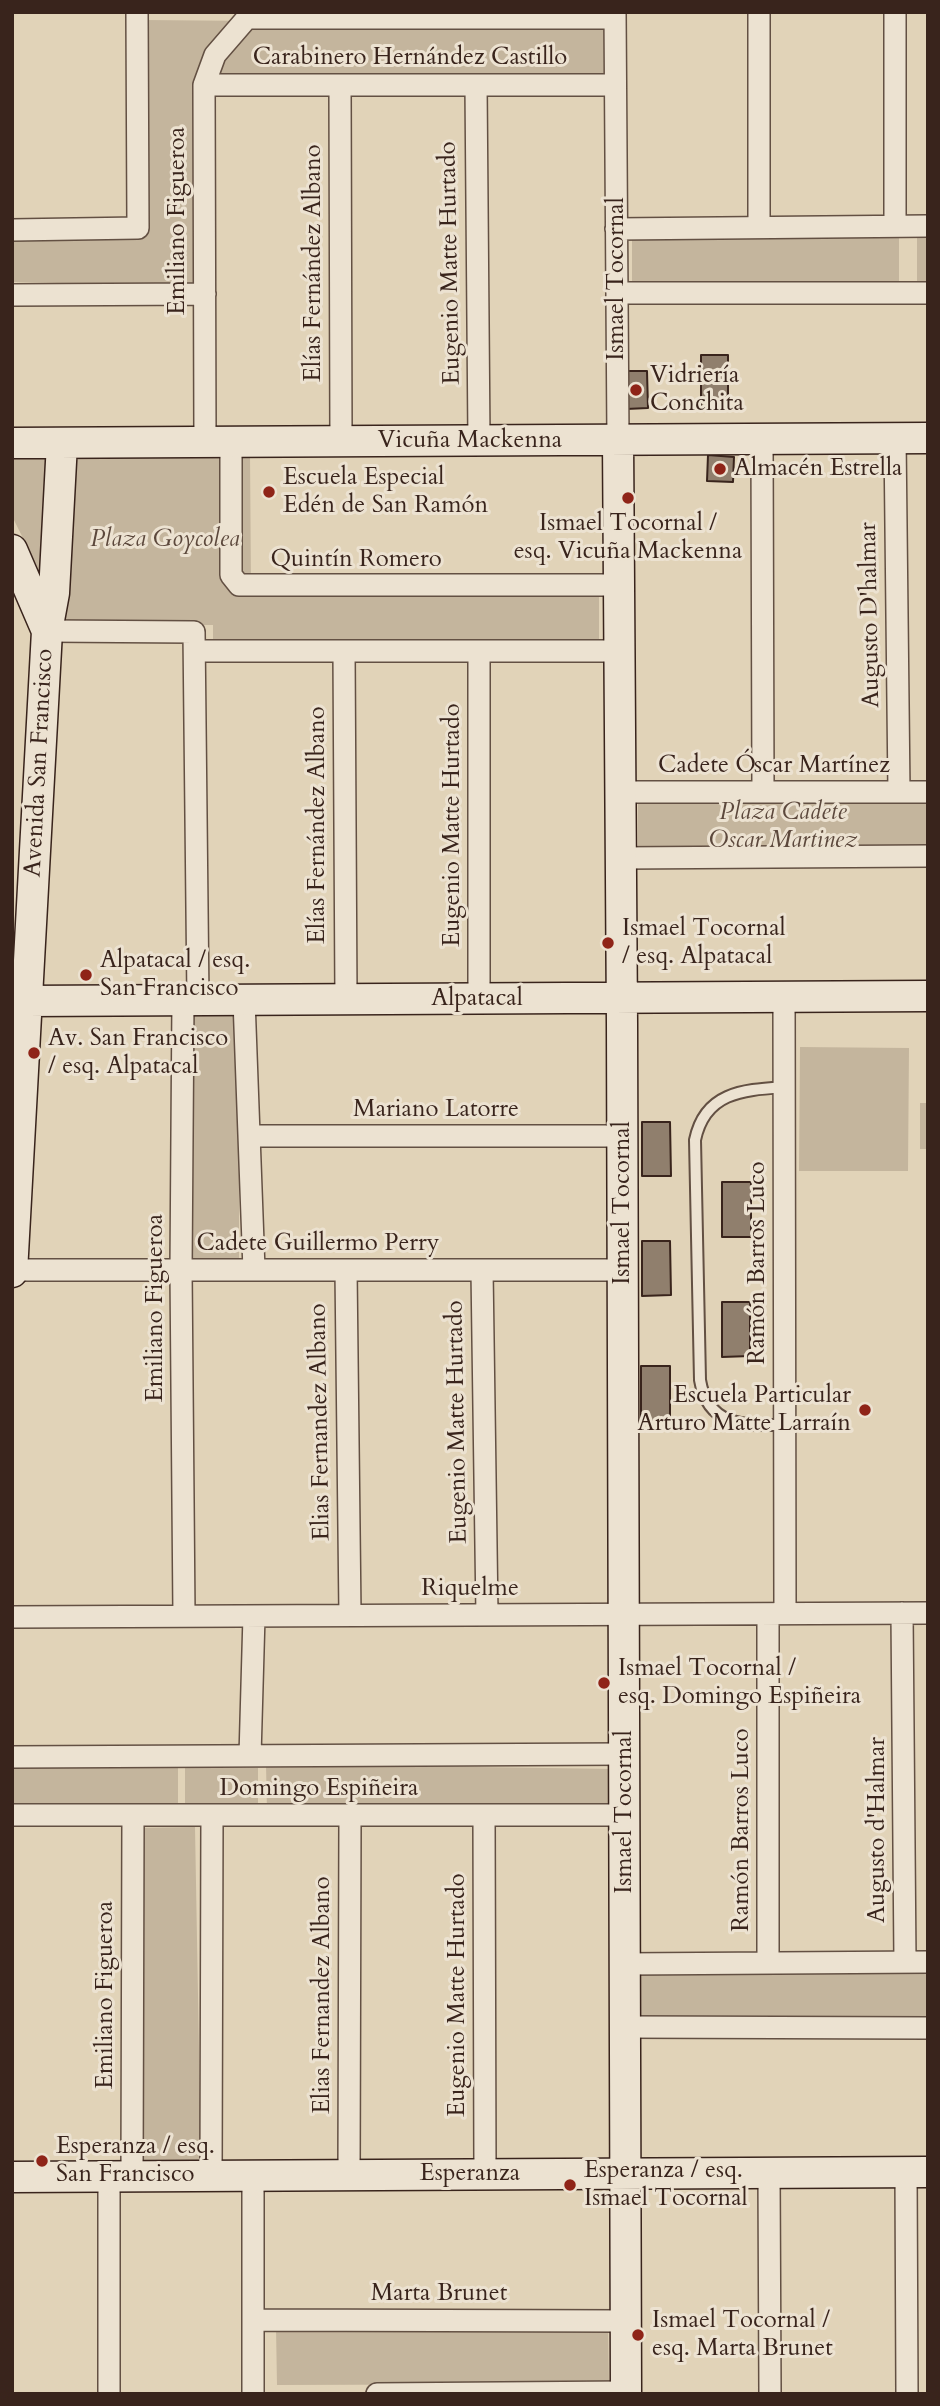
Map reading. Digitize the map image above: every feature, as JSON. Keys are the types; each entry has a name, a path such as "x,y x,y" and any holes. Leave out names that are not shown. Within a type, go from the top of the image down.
{"street":[{"name":"Emiliano Figueroa","path":"12,230 138,228 137,12"},
{"path":"759,12 759,228"},
{"path":"895,12 895,226"},
{"name":"Emiliano Figueroa","path":"218,443 205,294 204,85 215,55 247,15"},
{"name":"Carabinero Hernández Castillo","path":"247,15 615,15"},
{"name":"Ismael Tocornal","path":"615,15 622,997 626,2393"},
{"name":"Carabinero Hernández Castillo","path":"204,85 615,85"},
{"name":"Elías Fernández Albano","path":"340,85 341,442"},
{"name":"Eugenio Matte Hurtado","path":"476,85 479,441"},
{"path":"616,229 928,226"},
{"path":"617,293 928,293"},
{"path":"12,295 205,294"},
{"name":"Augusto D'halmar","path":"895,438 899,792"},
{"name":"Vicuña Mackenna","path":"12,443 928,438"},
{"path":"762,439 763,792"},
{"name":"Avenida San Francisco","path":"12,1271 47,631 54,593 62,443"},
{"name":"Quintín Romero","path":"218,443 231,575 239,585 619,586"},
{"name":"Avenida San Francisco","path":"12,550 47,631"},
{"path":"47,631 344,651 619,651"},
{"name":"Emiliano Figueroa","path":"184,1616 181,1270 191,1000 195,642"},
{"name":"Elías Fernández Albano","path":"344,651 345,999"},
{"name":"Eugenio Matte Hurtado","path":"479,651 479,999"},
{"name":"Cadete Óscar Martínez","path":"620,792 928,792"},
{"path":"621,858 928,856"},
{"name":"Alpatacal","path":"27,1001 928,996"},
{"name":"Ramón Barros Luco","path":"768,1963 776,1613 785,1425 784,997"},
{"path":"244,1000 254,1270"},
{"name":"Mariano Latorre","path":"249,1136 622,1136"},
{"name":"Elias Fernandez Albano","path":"346,1270 350,1615"},
{"name":"Eugenio Matte Hurtado","path":"482,1270 487,1615"},
{"name":"Cadete Guillermo Perry","path":"12,1271 623,1270"},
{"name":"Augusto d'Halmar","path":"902,1613 905,1962"},
{"name":"Riquelme","path":"12,1617 928,1613"},
{"path":"250,1756 254,1616"},
{"name":"Domingo Espiñeira","path":"12,1757 624,1754"},
{"name":"Domingo Espiñeira","path":"12,1815 625,1815"},
{"name":"Emiliano Figueroa","path":"109,2394 133,1815"},
{"path":"211,2176 212,1815"},
{"name":"Elias Fernandez Albano","path":"349,2175 350,1815"},
{"name":"Eugenio Matte Hurtado","path":"484,1815 485,2174"},
{"path":"625,1964 928,1962"},
{"path":"625,2027 928,2028"},
{"path":"769,2172 770,2394"},
{"path":"907,2394 917,2172"},
{"name":"Esperanza","path":"12,2177 917,2172"},
{"path":"253,2175 253,2394"},
{"name":"Marta Brunet","path":"253,2320 626,2321"},
{"path":"377,2394 626,2393"}],"lane":[{"path":"784,1087 747,1090 726,1097 708,1108 698,1124 695,1140 700,1380 703,1397 718,1414 732,1422 785,1425"}],"green space":[{"path":"144,20 605,24 606,80 205,82 193,286 12,282 12,239 144,238"},
{"path":"632,234 899,235 899,284 632,284"},
{"path":"917,235 928,235 928,281 917,281"},
{"name":"Plaza Goycolea","path":"250,454 251,589 599,590 599,642 213,640 213,625 66,625 12,516 12,457"},
{"name":"Plaza Cadete Oscar Martinez","path":"928,798 928,854 638,855 638,799"},
{"path":"190,1012 233,1013 239,1136 239,1260 190,1261"},
{"path":"800,1047 909,1048 908,1171 799,1171"},
{"path":"920,1103 928,1103 928,1149 920,1149"},
{"path":"266,1764 616,1769 614,1809 267,1812"},
{"path":"12,1765 178,1766 178,1812 12,1811"},
{"path":"185,1767 258,1768 258,1810 185,1810"},
{"path":"195,1827 201,2162 140,2163 134,1828"},
{"path":"928,1973 928,2022 640,2019 641,1974"},
{"path":"608,2326 609,2384 277,2385 276,2327"}],"building":[{"path":"701,355 728,355 728,409 701,409"},
{"name":"Vidriería Conchita","path":"625,371 647,371 648,408 626,409"},
{"name":"Almacén Estrella","path":"708,455 734,457 733,482 707,481"},
{"path":"642,1122 670,1122 671,1176 642,1176"},
{"path":"722,1182 751,1182 751,1237 722,1237"},
{"path":"642,1241 670,1241 671,1295 642,1296"},
{"path":"722,1302 750,1302 750,1356 722,1357"},
{"path":"641,1366 670,1366 670,1420 641,1421"}],"place":[{"name":"Vidriería Conchita","path":"636,390"},
{"name":"Almacén Estrella","path":"720,469"},
{"name":"Escuela Especial Edén de San Ramón","path":"269,492"},
{"name":"Ismael Tocornal / esq. Vicuña Mackenna","path":"628,498"},
{"name":"Ismael Tocornal / esq. Alpatacal","path":"608,943"},
{"name":"Alpatacal / esq. San Francisco","path":"86,975"},
{"name":"Av. San Francisco / esq. Alpatacal","path":"34,1053"},
{"name":"Escuela Particular Arturo Matte Larraín","path":"865,1410"},
{"name":"Ismael Tocornal / esq. Domingo Espiñeira","path":"604,1683"},
{"name":"Esperanza / esq. San Francisco","path":"42,2161"},
{"name":"Esperanza / esq. Ismael Tocornal","path":"570,2185"},
{"name":"Ismael Tocornal / esq. Marta Brunet","path":"638,2335"}]}
